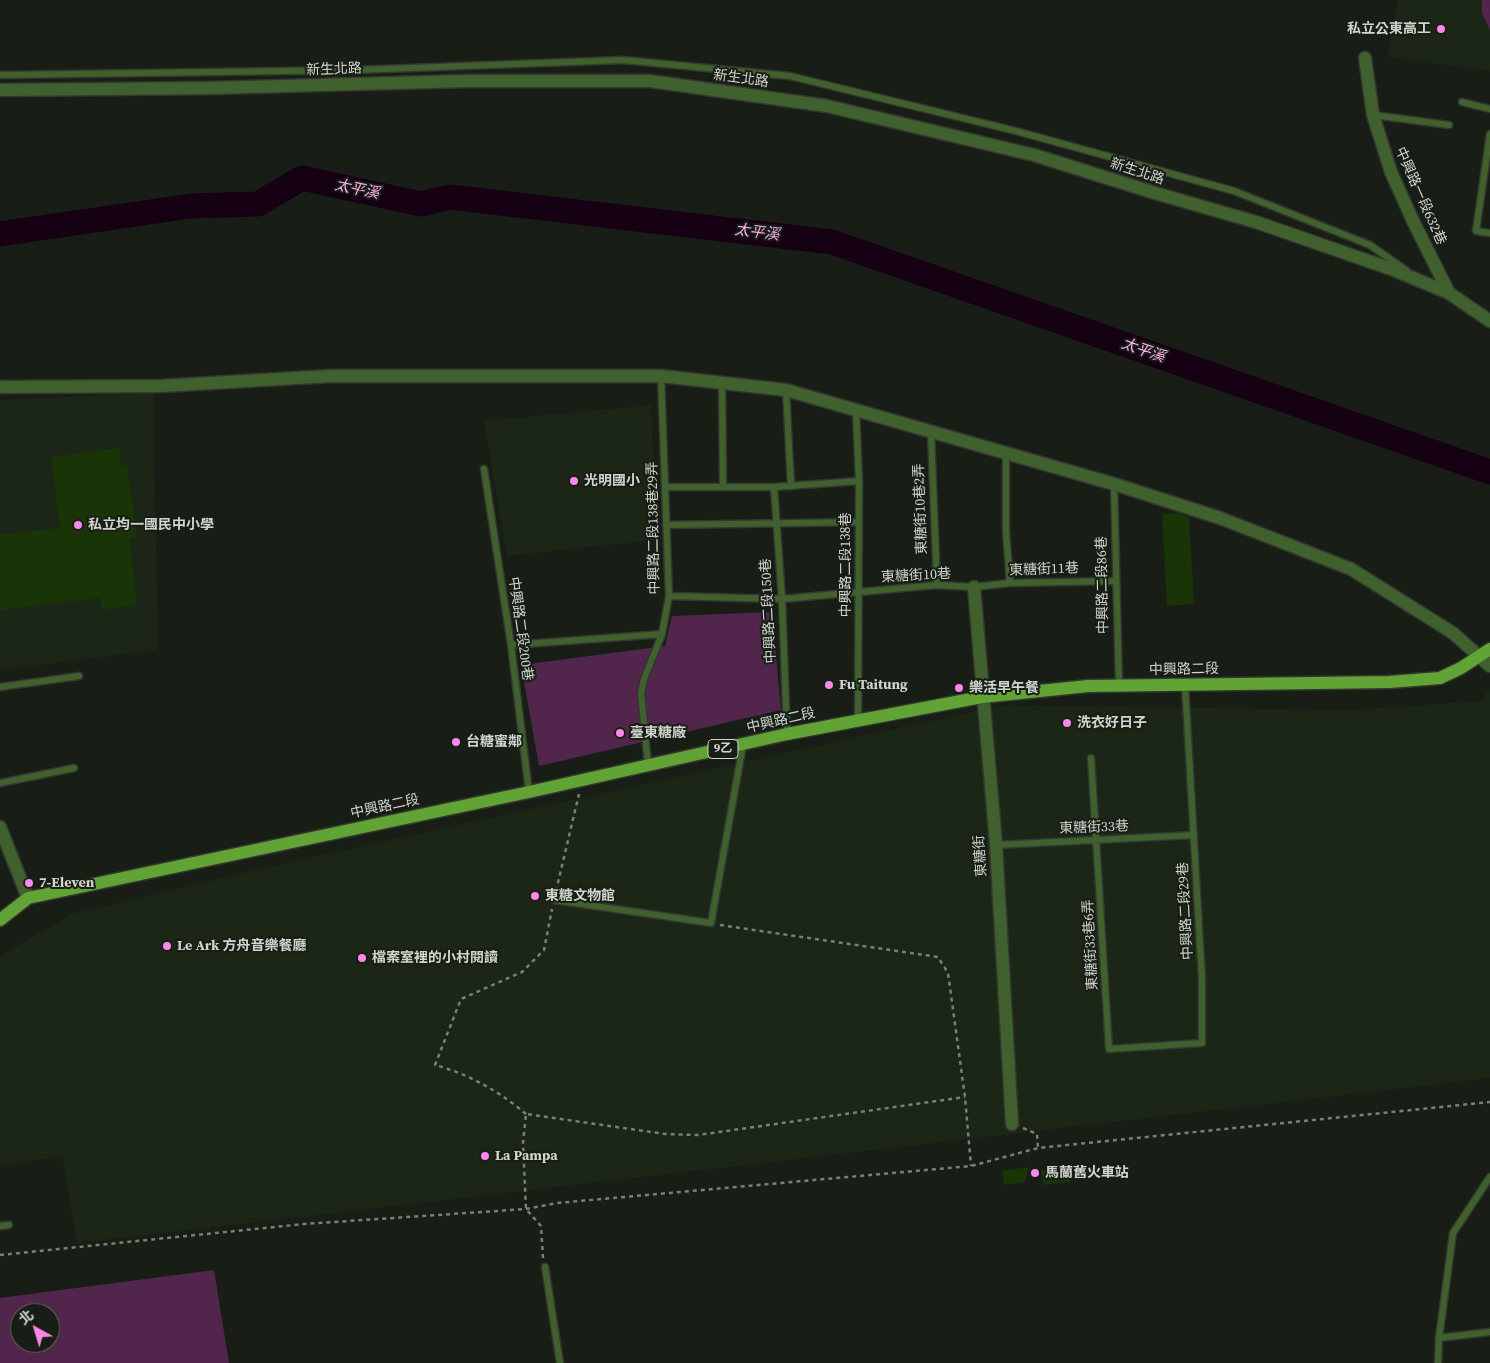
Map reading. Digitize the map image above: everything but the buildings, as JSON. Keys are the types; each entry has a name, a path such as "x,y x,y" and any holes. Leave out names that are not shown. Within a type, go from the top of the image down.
{"main road":[{"name":"中興路二段","path":"0,920 28,898 529,792 787,734 982,697 1088,686 1389,682 1440,678 1461,668 1485,652"}],"street":[{"name":"中興路一段632巷","path":"1366,58 1373,115 1391,172 1449,293"},
{"name":"新生北路","path":"0,90 211,88 466,81 650,81 826,106 1034,154 1155,194 1256,222 1449,293"},
{"path":"1449,293 1490,321"},
{"path":"0,387 161,386 330,376 661,376 786,390 1114,484 1220,518 1351,569 1485,652 1490,666"},
{"name":"東糖街","path":"974,587 996,845 1012,1124"},
{"path":"0,827 28,898"}],"lane":[{"path":"0,75 356,70 623,60 790,76 1016,131 1234,191 1370,244 1425,283"},
{"path":"1462,102 1490,109"},
{"path":"1373,115 1449,125"},
{"path":"1490,134 1476,230 1490,233"},
{"name":"中興路二段138巷29弄","path":"648,764 641,693 644,679 662,634 669,596 661,376"},
{"path":"722,382 723,487"},
{"path":"786,390 791,486"},
{"name":"中興路二段138巷","path":"856,410 859,481 858,721"},
{"name":"東糖街10巷2弄","path":"931,433 937,584"},
{"path":"1006,454 1006,531 1010,584"},
{"name":"中興路二段200巷","path":"484,469 529,792"},
{"path":"666,488 774,487 859,481"},
{"name":"中興路二段86巷","path":"1114,484 1119,686"},
{"name":"中興路二段150巷","path":"774,487 782,600 787,734"},
{"path":"666,525 859,522"},
{"name":"東糖街11巷","path":"974,587 1115,581"},
{"name":"東糖街10巷","path":"669,596 782,600 937,584 974,587"},
{"path":"510,646 662,634"},
{"path":"0,687 79,676"},
{"name":"中興路二段29巷","path":"1109,1049 1202,1043 1202,980 1185,685"},
{"path":"554,900 711,923 743,745"},
{"name":"東糖街33巷6弄","path":"1092,758 1109,1049"},
{"path":"0,783 74,768"},
{"name":"東糖街33巷","path":"996,845 1194,836"},
{"path":"1438,1363 1439,1338 1453,1233 1490,1177"},
{"path":"0,1226 9,1225"},
{"path":"545,1267 560,1363"},
{"path":"1439,1338 1490,1332"}],"path":[{"path":"583,780 544,950 522,972 461,999 435,1065 455,1070 505,1096 526,1114 665,1134 698,1135 965,1097"},
{"path":"711,923 938,957 948,974 965,1097 971,1166"},
{"path":"0,1255 304,1224 526,1210 557,1203 971,1166 1038,1148 1490,1102"},
{"path":"526,1114 523,1143 526,1210 541,1226 545,1267"},
{"path":"1012,1124 1037,1134 1038,1148"}],"shaded area":[{"name":"私立公東高工","path":"1398,0 1490,0 1490,71 1388,57"},
{"path":"1482,0 1490,0 1490,30 1482,13"},
{"name":"私立均一國民中小學","path":"153,393 158,650 0,670 0,400"},
{"name":"光明國小","path":"651,405 656,540 507,556 484,421"},
{"path":"772,612 781,710 539,766 521,665 665,646 672,616"},
{"path":"1490,689 1490,1078 77,1243 62,1156 0,1166 0,956 72,914 282,864 1003,705 1351,710 1481,701"},
{"path":"214,1270 229,1363 0,1363 0,1298"}],"waterway":[{"name":"太平溪","path":"0,234 191,206 258,204 302,178 421,204 450,197 832,242 1490,472"}],"place":[{"name":"私立公東高工","path":"1441,29"},
{"name":"光明國小","path":"574,481"},
{"name":"私立均一國民中小學","path":"78,525"},
{"name":"Fu Taitung","path":"829,685"},
{"name":"樂活早午餐","path":"959,688"},
{"name":"洗衣好日子","path":"1067,723"},
{"name":"臺東糖廠","path":"620,733"},
{"name":"台糖蜜鄰","path":"456,742"},
{"name":"7-Eleven","path":"29,883"},
{"name":"東糖文物館","path":"535,896"},
{"name":"Le Ark 方舟音樂餐廳","path":"167,946"},
{"name":"檔案室裡的小村閱讀","path":"362,958"},
{"name":"La Pampa","path":"485,1156"},
{"name":"馬蘭舊火車站","path":"1035,1173"}]}
